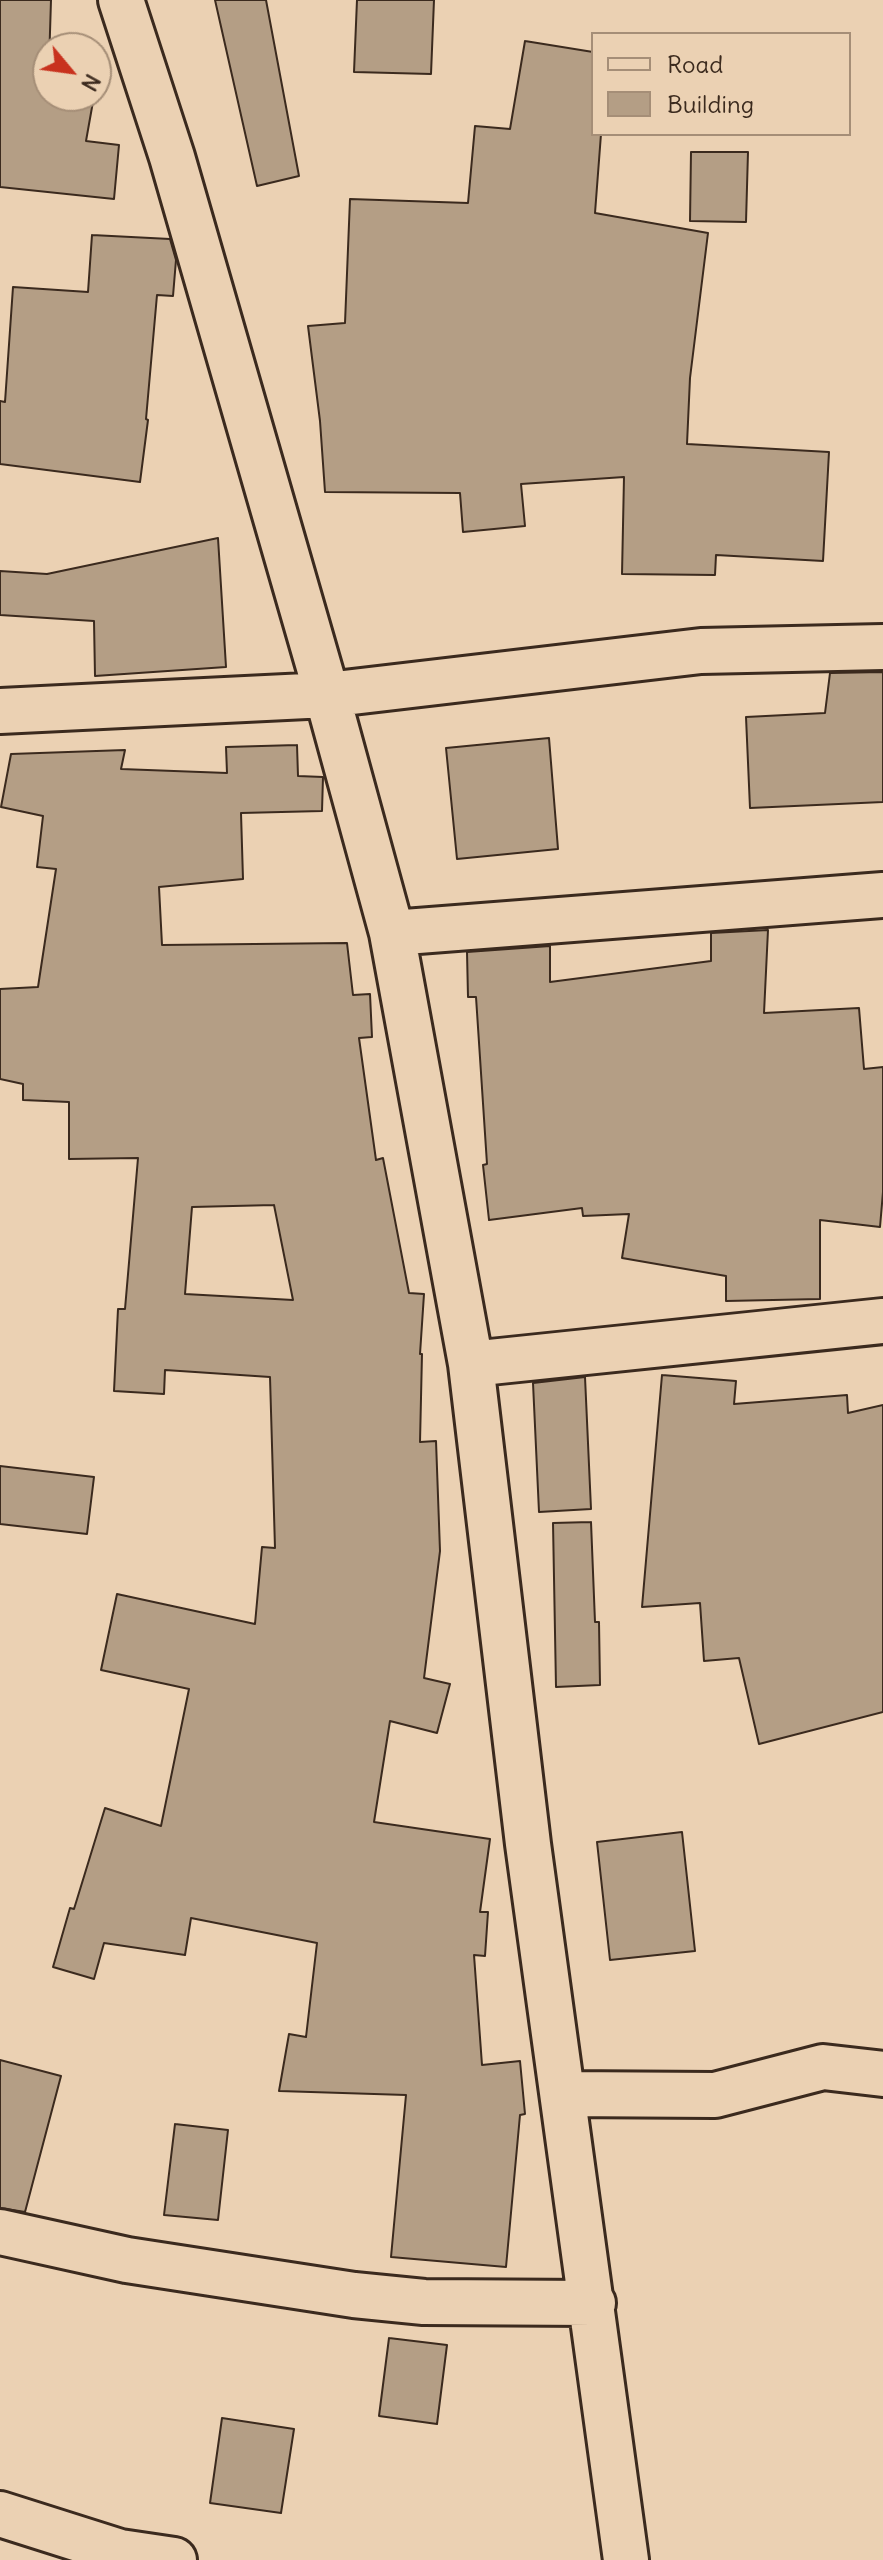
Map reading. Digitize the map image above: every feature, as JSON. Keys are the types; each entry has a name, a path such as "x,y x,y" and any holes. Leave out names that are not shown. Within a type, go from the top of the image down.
{"street":[{"path":"121,0 172,157 392,933 471,1364 526,1828 626,2560"},
{"path":"0,711 327,695 701,651 883,647"},
{"path":"392,933 883,895"},
{"path":"471,1364 883,1321"},
{"path":"563,2094 715,2095 823,2067 883,2074"},
{"path":"0,2232 127,2260 354,2295 424,2302 593,2303"},
{"path":"0,2514 120,2552 174,2560"}],"building":[{"path":"0,0 51,0 50,32 32,32 32,112 91,112 86,141 119,145 114,199 0,187"},
{"path":"215,0 266,0 299,176 257,186"},
{"path":"357,0 434,0 431,74 354,72"},
{"path":"525,41 591,52 591,136 601,136 595,213 708,233 690,378 687,444 829,452 823,561 716,555 715,575 622,574 624,477 521,484 525,526 463,532 460,493 325,492 308,326 345,323 350,199 468,203 475,126 510,129"},
{"path":"691,152 748,152 746,222 690,221"},
{"path":"92,235 170,239 176,260 173,296 157,295 140,482 0,464 0,401 5,402 13,287 88,292"},
{"path":"218,538 226,667 95,676 94,621 0,615 0,571 47,574"},
{"path":"883,672 883,802 750,808 746,717 825,713 830,673"},
{"path":"549,738 558,849 457,859 446,748"},
{"path":"297,745 298,776 323,777 322,811 241,813 243,879 159,887 162,945 347,943 353,995 370,994 372,1037 359,1038 376,1160 383,1158 409,1293 424,1294 420,1442 436,1441 440,1551 424,1678 450,1684 437,1733 390,1721 374,1822 490,1839 480,1912 488,1912 485,1956 474,1955 482,2065 520,2061 525,2114 520,2115 506,2267 391,2257 406,2095 279,2091 289,2034 306,2037 317,1943 191,1918 185,1955 104,1943 94,1979 53,1967 105,1808 161,1826 189,1689 101,1670 117,1594 255,1624 262,1547 275,1548 270,1377 165,1370 164,1394 114,1391 118,1309 125,1309 138,1158 69,1159 69,1102 23,1100 23,1084 0,1079 0,989 38,987 56,869 37,867 43,816 1,807 11,754 125,750 121,769 227,773 226,747","holes":["274,1205 293,1300 185,1294 192,1207"]},
{"path":"768,930 764,1013 859,1008 864,1069 883,1067 880,1227 820,1220 820,1299 726,1301 726,1276 622,1258 629,1214 583,1216 582,1208 489,1220 483,1165 487,1164 476,997 468,997 467,952 550,946 550,982 711,961 711,933"},
{"path":"662,1375 736,1381 734,1404 847,1395 848,1413 883,1405 883,1712 759,1744 739,1658 704,1661 700,1603 642,1607"},
{"path":"585,1377 591,1509 539,1512 533,1383"},
{"path":"0,1466 94,1477 87,1534 0,1524"},
{"path":"591,1522 595,1622 599,1622 600,1685 556,1687 553,1523"},
{"path":"682,1832 695,1951 610,1960 597,1842"},
{"path":"0,2060 61,2076 25,2212 0,2208"},
{"path":"175,2124 228,2130 218,2220 164,2215"},
{"path":"389,2338 447,2345 437,2424 379,2416"},
{"path":"222,2418 294,2429 281,2513 210,2503"}]}
